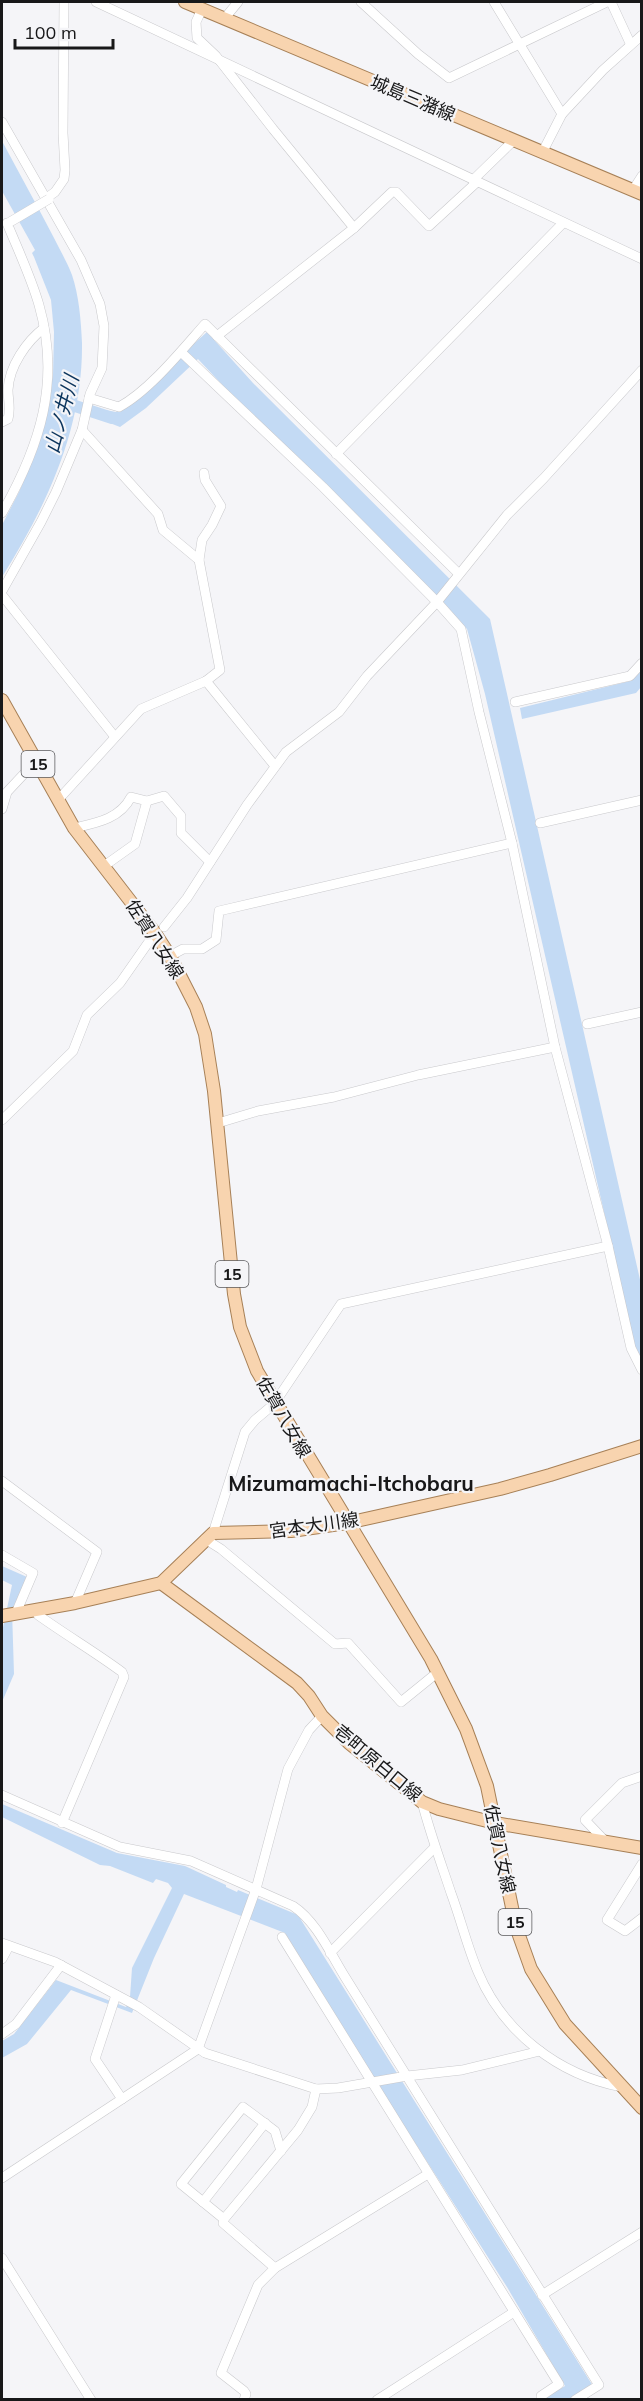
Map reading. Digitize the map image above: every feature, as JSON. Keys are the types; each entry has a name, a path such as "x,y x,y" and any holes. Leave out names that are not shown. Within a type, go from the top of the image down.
{"main road":[{"name":"城島三潴線","path":"185,2 637,192"},
{"name":"佐賀八女線","path":"2,700 74,828 160,930 170,956 196,1007 205,1035 218,1123 234,1294 240,1327 257,1371 274,1404 438,1672 466,1729 487,1786 516,1927 531,1969 565,2024 641,2105"},
{"name":"宮本大川線","path":"209,1536 291,1532 347,1523 500,1489 642,1446"},
{"path":"2,1616 75,1603 161,1583 209,1536"},
{"name":"壱町原白口線","path":"161,1583 297,1683 322,1716 349,1743 422,1802 439,1809 495,1823 642,1848"}],"street":[{"path":"2,513 26,465 46,407 48,349 39,304 5,223 47,199 64,179 66,170 63,133 64,2"},
{"path":"96,2 642,259"},
{"path":"224,19 238,2"},
{"path":"361,2 418,54 449,78 609,2 630,43"},
{"path":"494,2 562,114"},
{"path":"199,6 196,22 197,38 221,62 354,228"},
{"path":"542,153 562,114 630,43 642,35"},
{"path":"2,122 81,260 100,304 104,326 102,368 89,398 83,427 41,522 2,593 115,737"},
{"path":"217,336 354,228 392,192 396,192 431,226 513,141"},
{"path":"637,192 642,177"},
{"path":"336,454 563,223"},
{"path":"89,398 119,407 130,401 181,352 205,324 458,573"},
{"path":"2,422 8,419 10,413 9,384 22,349 44,328"},
{"path":"181,352 324,487 461,629 512,843 555,1047 608,1246 630,1348 642,1370"},
{"path":"2,1120 73,1051 87,1015 120,983 187,898 275,766 291,747 339,712 367,676 437,602 458,573 507,515 544,478 642,370"},
{"path":"83,427 158,514 163,530 199,560"},
{"path":"58,800 141,709 206,681 220,670 199,560 202,540 221,506 204,480 204,473"},
{"path":"515,702 630,676 642,663"},
{"path":"206,681 275,766"},
{"path":"2,809 7,792 36,761"},
{"path":"74,828 109,818 126,807 131,797 147,801 164,796 181,816 181,833 210,862"},
{"path":"540,823 642,800"},
{"path":"104,866 135,844 147,801"},
{"path":"170,956 183,949 202,949 216,940 219,911 512,843"},
{"path":"587,1024 642,1012"},
{"path":"218,1123 258,1111 334,1097 418,1075 555,1047"},
{"path":"438,1672 401,1702 348,1643 335,1644 221,1549 209,1536 245,1432 274,1404 341,1304 608,1246"},
{"path":"2,1481 97,1552 75,1603"},
{"path":"2,1556 33,1573 16,1613"},
{"path":"36,1610 39,1615 65,1635 93,1651 122,1672 124,1677 62,1822"},
{"path":"2,2178 198,2049 255,1891 288,1769 309,1730 322,1716"},
{"path":"606,1843 585,1820 622,1783 642,1776"},
{"path":"2,1796 120,1847 191,1861 301,1911 330,1953 599,2385 575,2400"},
{"path":"422,1802 434,1848 452,1894 469,1950 486,1990 505,2019 540,2051 559,2064 592,2079 622,2087"},
{"path":"330,1953 434,1848"},
{"path":"640,1869 607,1920 625,1931 642,1918"},
{"path":"282,1937 559,2384 541,2396 541,2400"},
{"path":"2,1959 5,1944 61,1965 140,2007 205,2054 316,2089 462,2070 540,2051"},
{"path":"3,2030 16,2024 61,1965"},
{"path":"116,1995 95,2057 122,2099"},
{"path":"275,2268 223,2223 309,2114 316,2089"},
{"path":"225,2219 181,2184 243,2107 276,2134 281,2151"},
{"path":"202,2202 265,2123"},
{"path":"244,2400 246,2394 244,2391 221,2373 258,2285 275,2268 428,2174"},
{"path":"542,2295 642,2232"},
{"path":"2,2258 91,2400"},
{"path":"377,2400 514,2312"}],"water":[{"name":"山ノ井川","path":"2,141 72,275 79,308 82,343 81,375 69,436 34,522 2,577 2,525 19,492 42,433 53,375 54,332 51,300 32,253 35,250 2,191"},
{"path":"207,332 253,383 490,619 641,1284 641,1360 635,1347 485,694 467,629 257,422 198,359 146,408 120,427 97,418 99,409 116,412"},
{"path":"641,668 641,687 636,693 522,719 520,708 630,681"},
{"path":"2,1566 27,1577 12,1610 14,1674 2,1702 2,1632 12,1585 2,1580"},
{"path":"2,1804 117,1853 185,1866 237,1892 238,1890 298,1915 593,2386 570,2399 543,2399 565,2386 507,2287 285,1933 184,1894 154,1958 132,2013 71,1990 27,2044 2,2058 2,2041 14,2034 56,1980 126,2007 130,1997 132,1968 172,1888 168,1883 156,1879 153,1883 110,1866 100,1865 2,1817"}],"waterway":[{"name":"山ノ井川","path":"66,403 112,418"}],"district":[{"name":"Mizumamachi-Itchobaru","path":"351,1483"}]}
